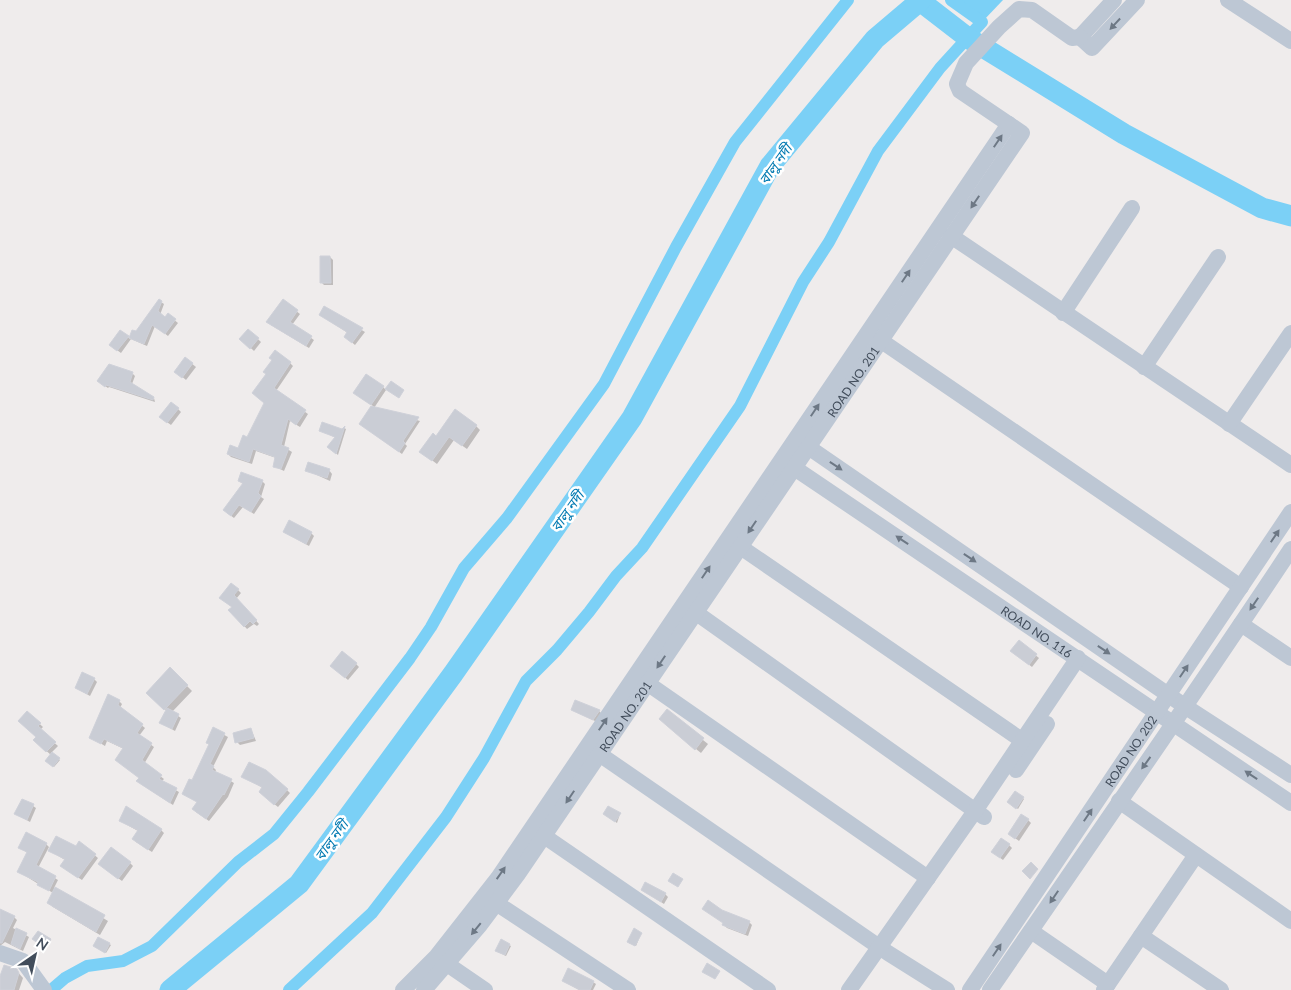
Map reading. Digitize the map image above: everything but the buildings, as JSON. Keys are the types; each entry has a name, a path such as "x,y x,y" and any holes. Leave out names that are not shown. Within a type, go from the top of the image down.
{"street":[{"path":"1086,43 1114,0"},
{"path":"1086,43 1137,0"},
{"path":"1228,0 1291,41"},
{"path":"1016,128 960,91 957,84 966,63 998,27 1019,9 1032,10 1072,38 1086,43"},
{"name":"ROAD NO. 201","path":"802,442 880,340 951,236 1016,128"},
{"name":"ROAD NO. 201","path":"424,990 496,903 544,836 591,753 687,612 739,546 788,463 1016,128"},
{"path":"1063,313 1132,208"},
{"path":"951,236 1291,465"},
{"path":"1144,367 1218,258"},
{"path":"1229,424 1291,333"},
{"path":"880,340 1241,587"},
{"name":"ROAD NO. 116","path":"802,442 1186,707 1291,775"},
{"name":"ROAD NO. 201","path":"403,990 436,957 469,917 591,753 647,683 687,612 768,480 788,463"},
{"name":"ROAD NO. 116","path":"788,463 1291,803"},
{"name":"ROAD NO. 202","path":"970,990 1291,512"},
{"path":"739,546 1023,741"},
{"name":"ROAD NO. 202","path":"990,990 1119,801 1175,724 1291,549"},
{"path":"687,612 979,814"},
{"path":"1241,624 1291,658"},
{"path":"862,990 881,953 928,878 979,814 1023,741 1082,661"},
{"path":"849,990 881,953 979,814 1082,661"},
{"path":"647,683 928,878"},
{"path":"591,753 881,953 926,990"},
{"path":"1119,801 1291,921"},
{"path":"544,836 768,990"},
{"path":"1031,931 1106,987 1196,855"},
{"path":"496,903 628,990"},
{"path":"1141,936 1221,990"},
{"path":"0,952 23,961 44,990"},
{"path":"881,953 947,990"},
{"path":"447,964 484,990"}],"water":[{"path":"951,0 1003,0 982,22"}],"waterway":[{"path":"51,990 65,978 87,966 123,961 152,946 238,862 274,834 308,792 410,658 431,627 464,568 507,518 604,384 676,247 735,142 848,0"},
{"name":"বালু নদী","path":"170,990 299,884 453,674 632,418 770,166 875,39 921,0"},
{"path":"289,990 372,913 446,817 484,758 526,681 557,650 616,576 642,548 740,406 803,282 829,242 878,151 940,68 982,22 951,0"},
{"path":"920,1 968,38 1124,134 1262,208 1291,216"}]}
